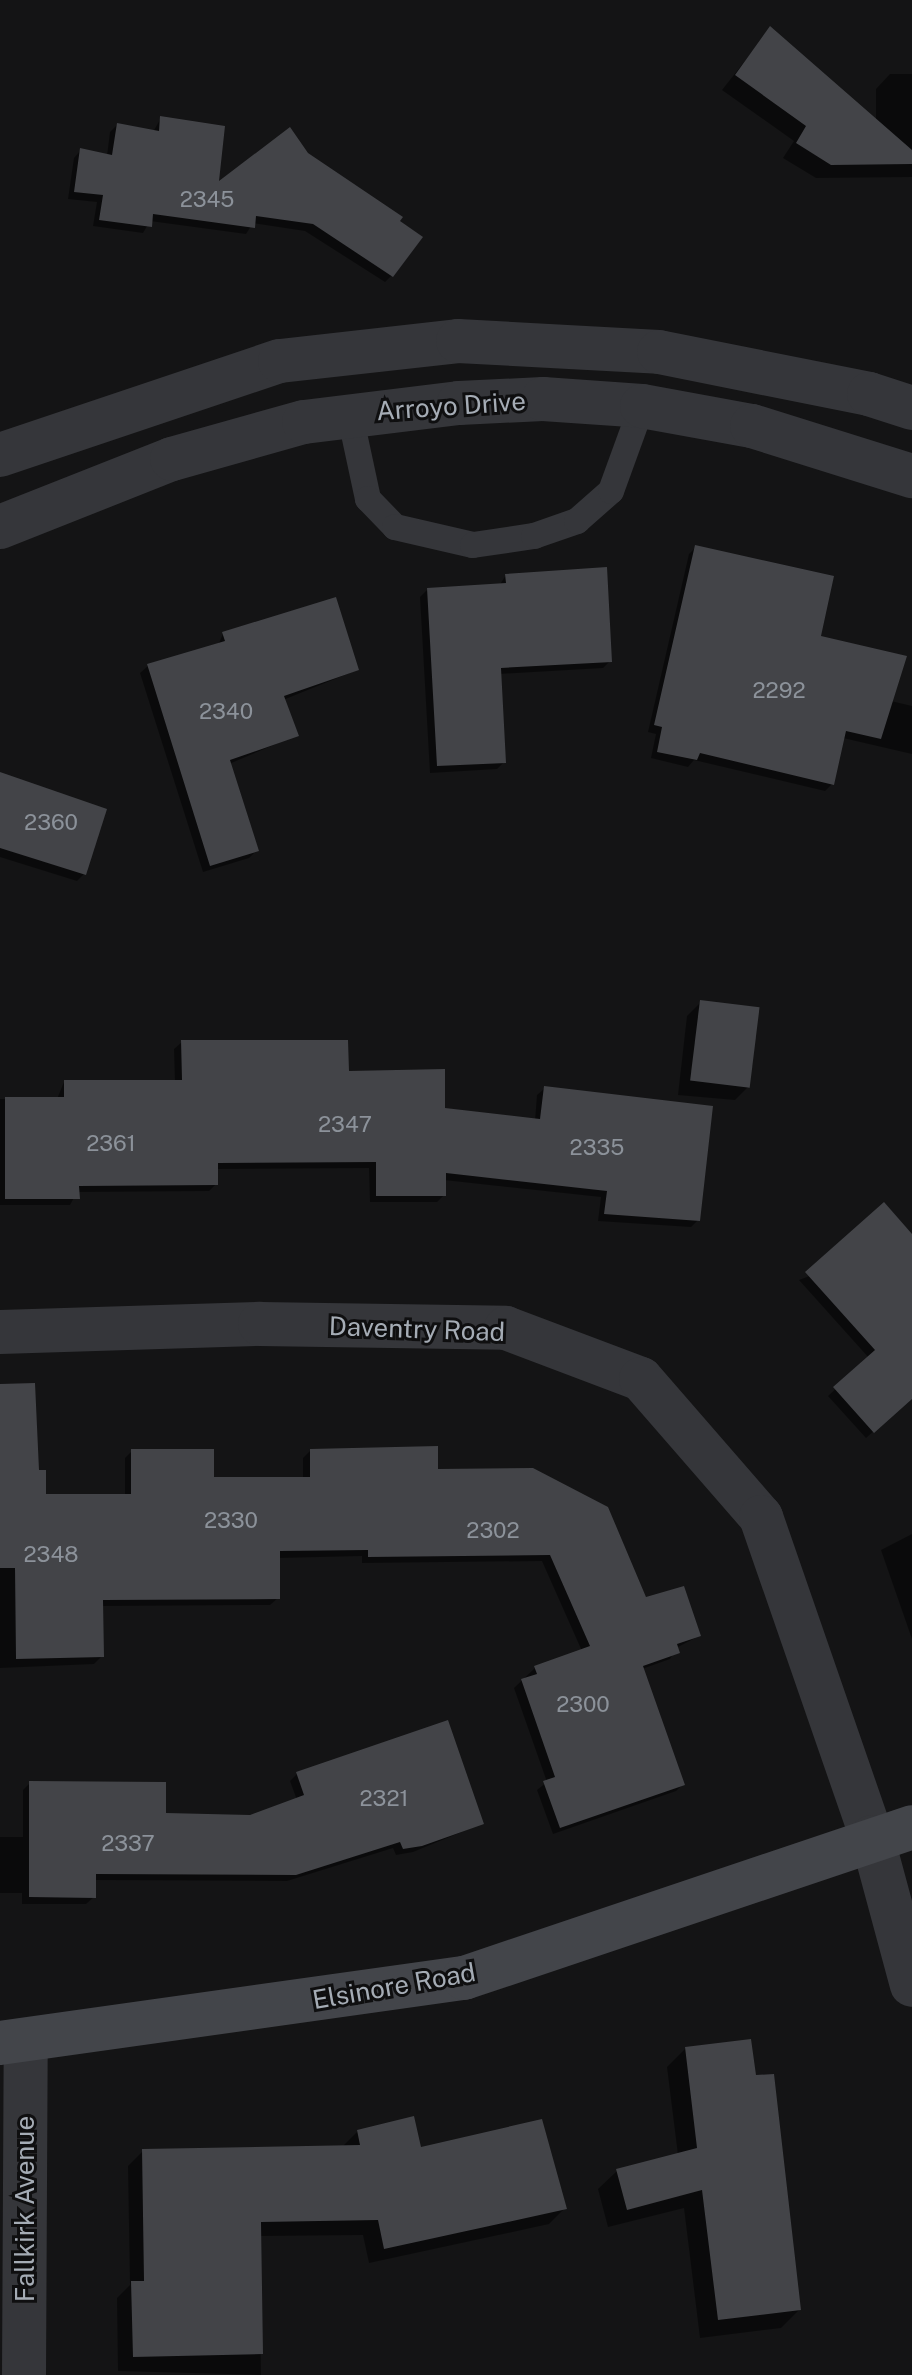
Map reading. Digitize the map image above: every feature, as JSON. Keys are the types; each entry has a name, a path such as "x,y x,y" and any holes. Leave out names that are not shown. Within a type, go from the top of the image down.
{"street":[{"path":"0,455 280,361 458,341 659,352 869,394 912,408"},
{"name":"Arroyo Drive","path":"0,527 172,459 304,422 350,415 543,399 642,406 752,426 912,476"},
{"name":"Daventry Road","path":"0,1332 260,1324 506,1328 641,1379 761,1517 892,1832 912,1985"},
{"name":"Elsinore Road","path":"13,2043 464,1978 892,1832"},
{"name":"Fallkirk Avenue","path":"13,2043 24,2375"}],"lane":[{"path":"350,415 368,499 395,527 473,545 534,536 577,521 611,491 642,406"}],"building":[{"path":"770,26 912,150 912,164 831,165 796,143 806,126 735,75"},
{"path":"160,116 225,126 219,181 290,127 308,153 403,217 400,221 423,237 393,277 313,224 256,216 255,228 153,214 152,227 99,220 103,195 74,192 80,148 112,155 117,123 159,131"},
{"path":"695,545 834,576 821,636 907,656 881,739 846,731 834,785 700,753 697,760 657,752 662,727 654,725"},
{"path":"607,567 612,662 501,668 506,763 437,766 427,588 506,583 505,574"},
{"path":"336,597 359,670 284,696 299,736 230,760 259,851 210,866 147,664 225,641 222,632"},
{"path":"0,772 107,809 86,875 0,848"},
{"path":"700,1000 760,1007 750,1088 690,1080"},
{"path":"181,1040 348,1040 349,1071 445,1069 445,1108 540,1119 544,1086 713,1106 700,1221 604,1214 607,1191 446,1173 446,1196 376,1196 376,1162 218,1163 218,1185 79,1186 80,1199 5,1199 5,1097 64,1097 64,1080 182,1080"},
{"path":"884,1202 912,1234 912,1399 874,1433 833,1387 875,1350 805,1272"},
{"path":"35,1383 39,1470 46,1470 46,1494 131,1494 131,1449 214,1449 214,1477 310,1477 310,1449 438,1446 438,1469 533,1468 608,1507 646,1597 684,1586 701,1636 677,1644 680,1653 643,1666 685,1785 560,1828 543,1781 555,1777 521,1679 537,1674 534,1666 590,1646 550,1555 368,1557 368,1550 280,1551 280,1599 103,1600 104,1657 16,1659 15,1568 0,1568 0,1384"},
{"path":"448,1720 484,1824 422,1846 403,1849 400,1842 296,1875 96,1874 96,1898 29,1897 29,1781 166,1782 166,1813 250,1815 304,1795 296,1772"},
{"path":"751,2039 756,2075 774,2074 801,2310 718,2320 702,2190 627,2210 616,2169 697,2148 685,2047"},
{"path":"414,2116 421,2147 542,2119 567,2209 384,2249 378,2220 261,2222 263,2354 133,2357 131,2281 144,2281 142,2149 360,2145 357,2130"}]}
